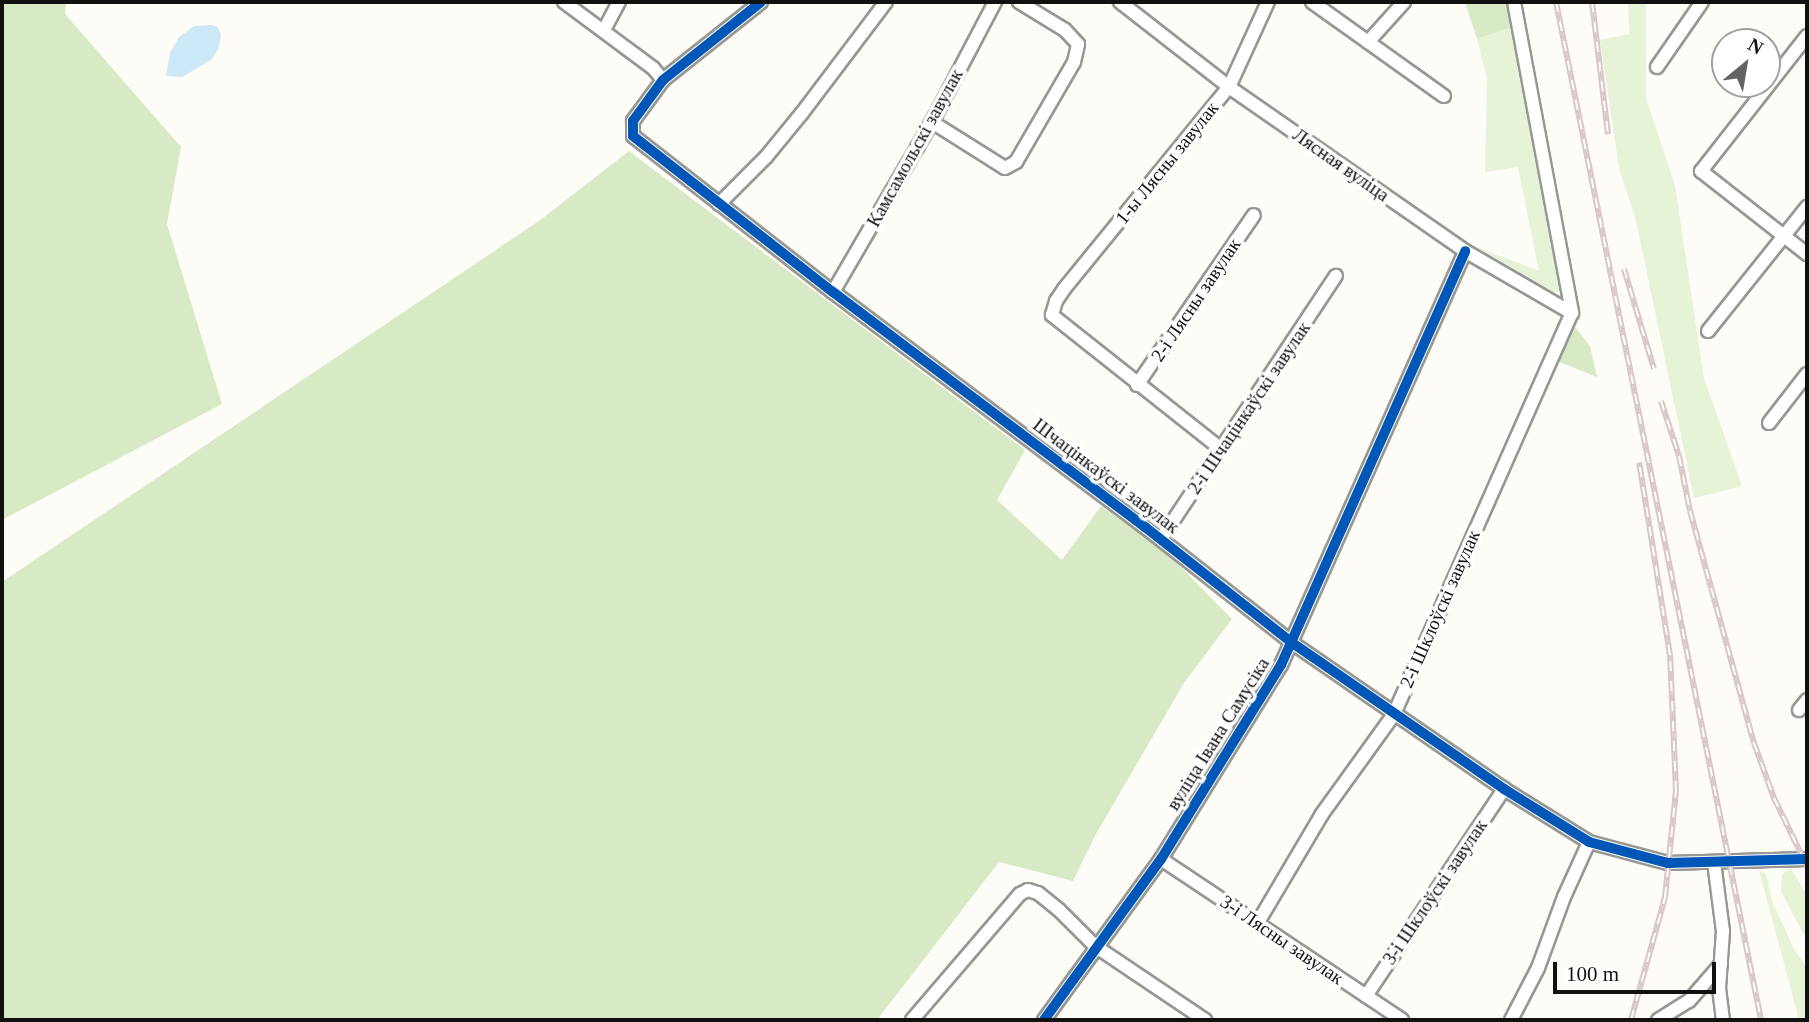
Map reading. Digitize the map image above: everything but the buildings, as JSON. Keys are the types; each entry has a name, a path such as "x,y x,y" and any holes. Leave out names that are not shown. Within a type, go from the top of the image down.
{"street":[{"path":"564,2 653,68 663,80 761,2"},
{"path":"604,30 618,2"},
{"path":"719,204 766,156 810,104 886,2"},
{"name":"Камсамольскі завулак","path":"833,292 932,122 995,2"},
{"path":"932,122 1005,168 1016,162 1074,61 1078,44 1065,30 1019,2"},
{"name":"Лясная вуліца","path":"1120,2 1229,87 1465,251 1572,313"},
{"name":"1-ы Лясны завулак","path":"1137,385 1052,315 1064,289 1229,87 1268,2"},
{"path":"1312,2 1444,96"},
{"path":"1368,42 1404,2"},
{"path":"1514,2 1572,313"},
{"path":"1657,67 1702,2"},
{"path":"1807,36 1701,172 1807,254"},
{"name":"Шчацінкаўскі завулак","path":"663,80 633,121 633,136 833,292 1161,539 1290,642 1504,789 1589,842 1628,855 1668,863 1807,859"},
{"path":"1708,331 1807,207"},
{"name":"2-і Лясны завулак","path":"1137,385 1254,215"},
{"name":"вуліца Івана Самусіка","path":"1044,1020 1095,946 1161,859 1281,665 1465,251"},
{"name":"2-і Шчацінкаўскі завулак","path":"1161,539 1336,276"},
{"name":"2-і Шклоўскі завулак","path":"1257,924 1322,814 1394,714 1572,313"},
{"path":"1769,424 1807,374"},
{"path":"1137,385 1221,449"},
{"name":"3-і Шклоўскі завулак","path":"1366,996 1504,789"},
{"path":"1511,1020 1538,968 1564,897 1589,842"},
{"name":"3-і Лясны завулак","path":"1161,859 1402,1020"},
{"path":"1714,862 1723,931 1719,988 1723,1020"},
{"path":"912,1020 1020,894 1028,890 1038,893 1095,946 1205,1020"},
{"path":"1658,1020 1689,1002 1721,964"}],"green space":[{"path":"2,2 66,2 65,14 181,147 167,224 222,404 2,520"},
{"path":"1465,2 1506,2 1512,27 1477,39"},
{"path":"1628,2 1646,2 1646,98 1675,186 1704,378 1742,486 1694,498 1636,221 1619,168 1600,40 1629,34"},
{"path":"1512,27 1564,291 1553,292 1479,248 1539,271 1518,167 1485,172 1487,78 1477,39"},
{"path":"629,151 1025,450 997,500 1062,560 1101,506 1168,554 1232,619 1184,683 1096,834 1073,881 999,862 877,1020 2,1020 2,582 539,221"},
{"path":"1575,327 1590,346 1597,377 1557,361"},
{"path":"1791,868 1807,896 1807,941 1781,891 1782,874"},
{"path":"1759,870 1766,874 1772,901 1794,949 1807,968 1807,1020 1799,1020"}],"water":[{"path":"194,26 218,27 221,35 218,50 211,60 182,77 166,76 170,53 179,37"}],"railway":[{"path":"1556,2 1761,1020"},
{"path":"1592,2 1608,134"},
{"path":"1624,269 1654,369"},
{"path":"1661,401 1679,456 1690,511 1754,743 1774,798 1807,866"},
{"path":"1631,1020 1665,897 1676,791 1670,655 1639,462"}],"cycle path":[{"path":"761,2 663,80 633,121 633,136 833,292 1145,527 1291,642 1504,789 1589,842 1668,863 1807,859"},
{"path":"1044,1020 1161,859 1281,665 1465,251"}]}
